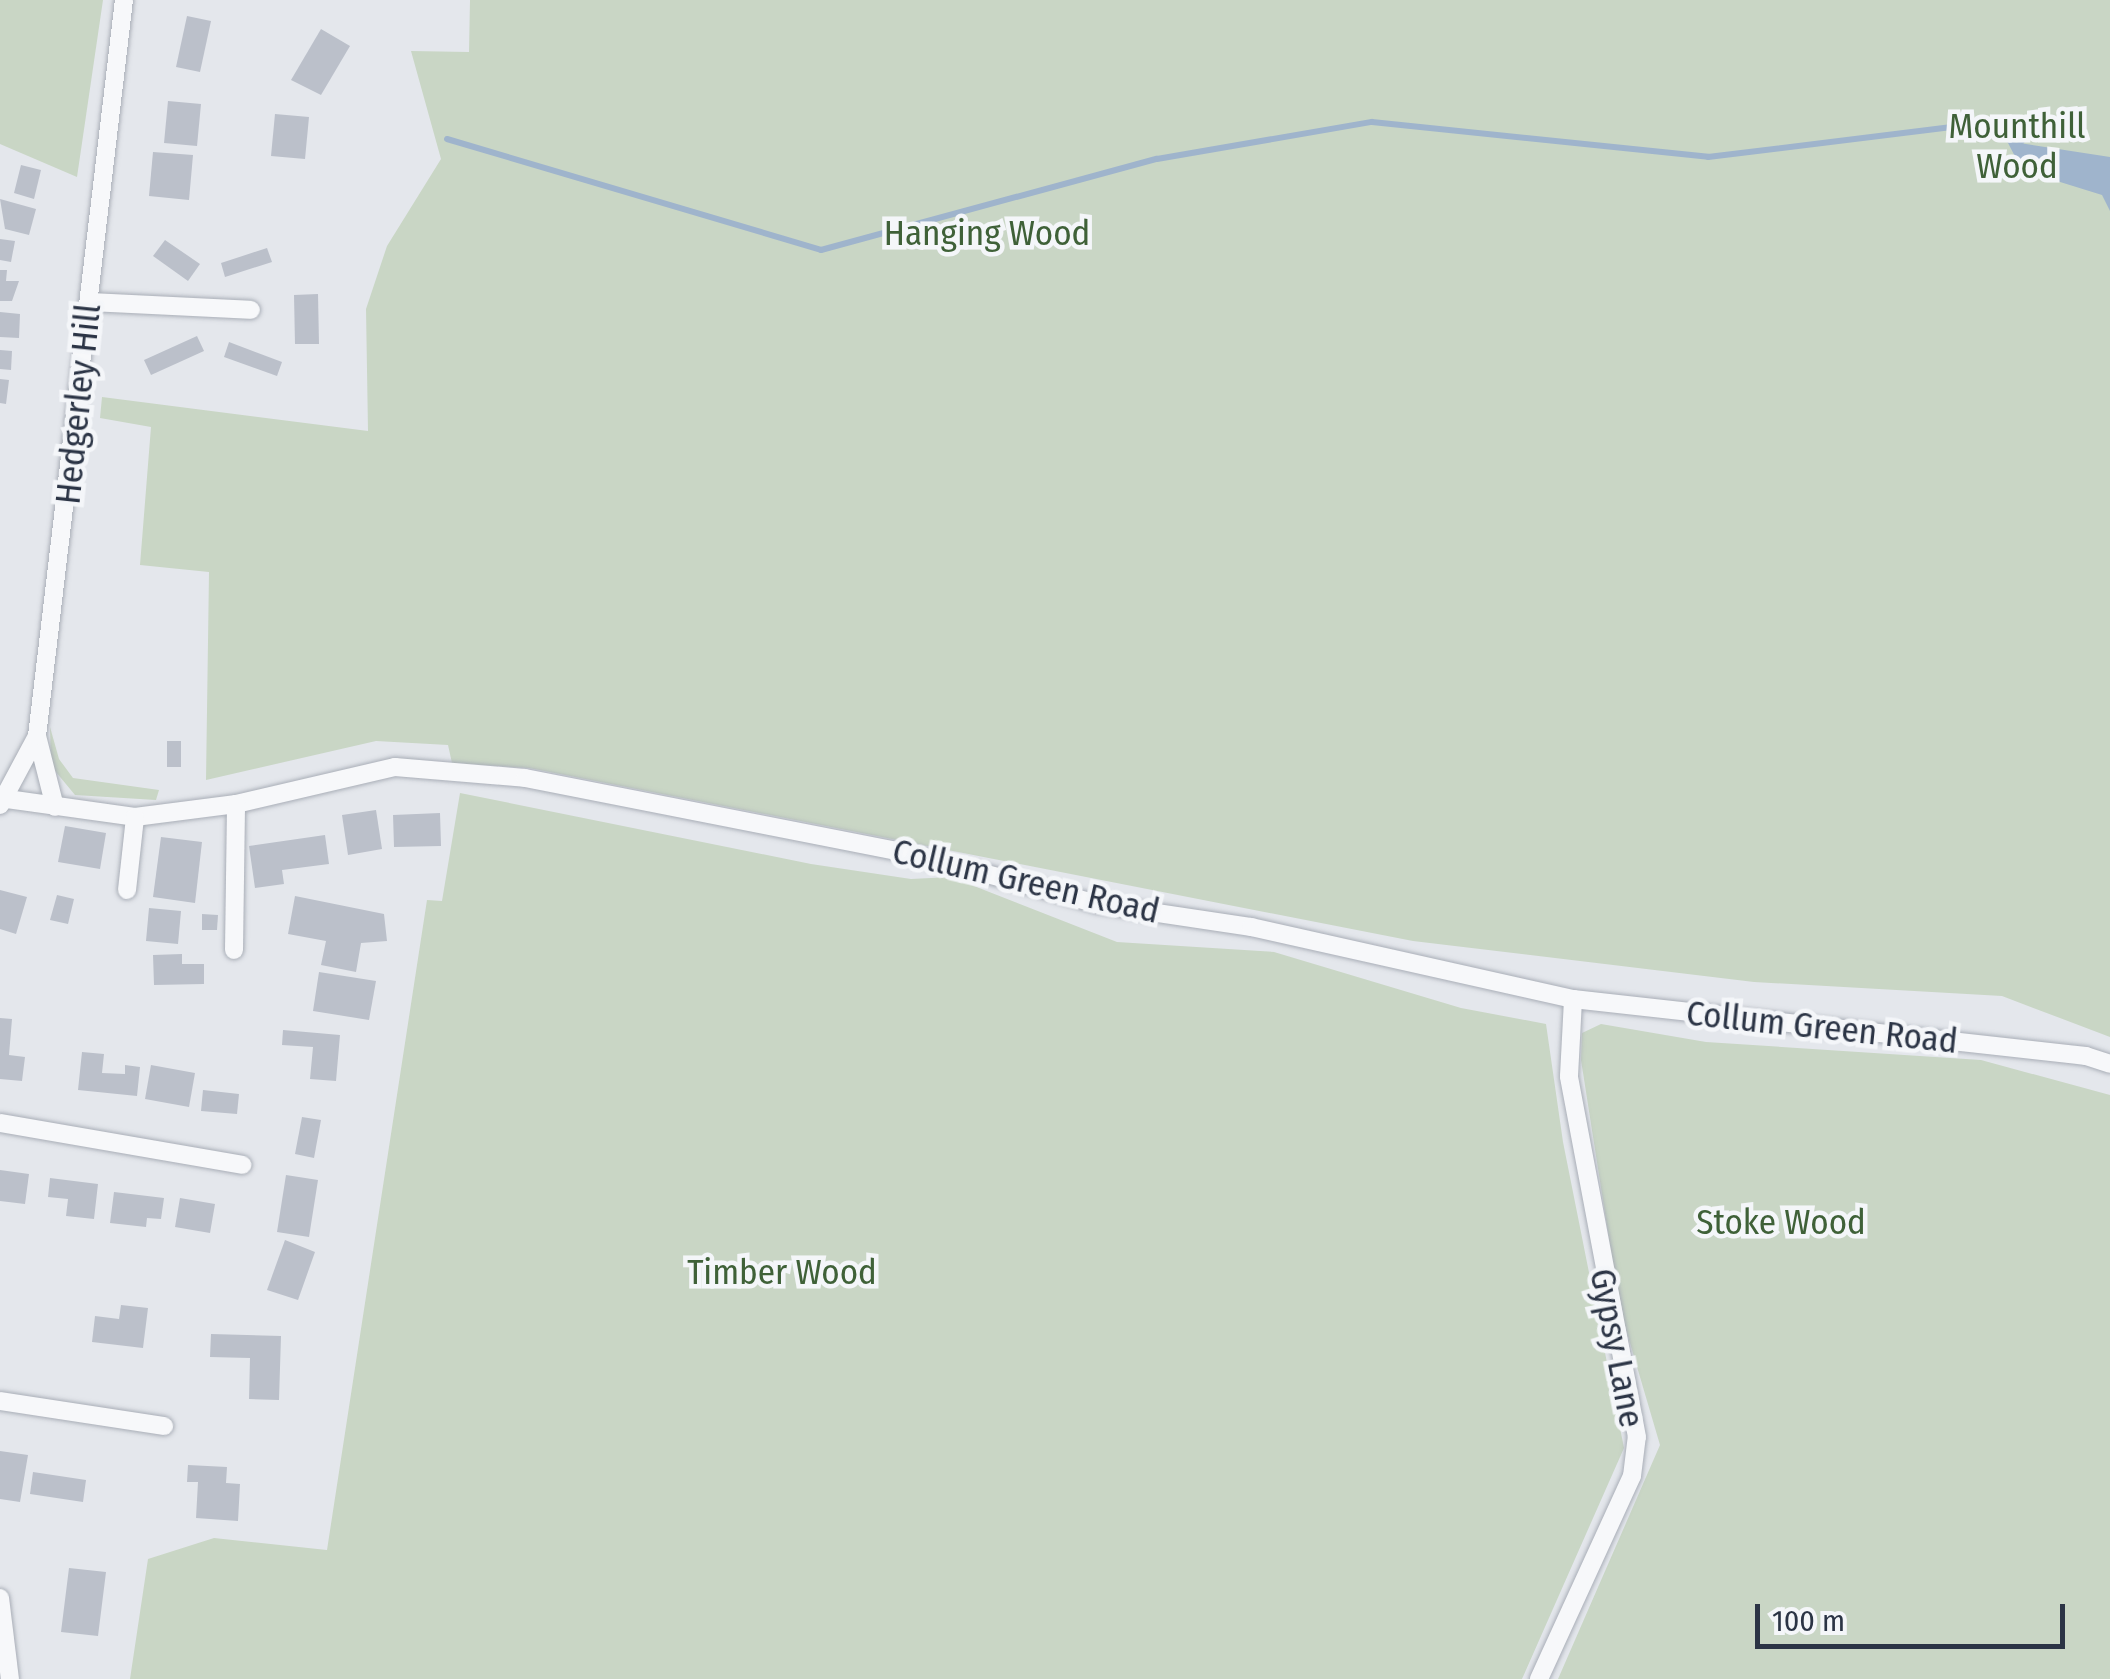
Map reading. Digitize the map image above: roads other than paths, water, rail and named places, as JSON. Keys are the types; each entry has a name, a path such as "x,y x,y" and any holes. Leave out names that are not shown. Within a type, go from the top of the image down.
{"street":[{"name":"Hedgerley Hill","path":"1,801 38,736 124,0"},
{"path":"89,302 251,310"},
{"path":"38,736 55,807"},
{"name":"Collum Green Road","path":"1,801 135,816 236,804 396,767 525,778 917,854 1098,904 1251,927 1574,998 2086,1056 2110,1064"},
{"path":"234,950 236,804"},
{"path":"128,890 135,816"},
{"name":"Gypsy Lane","path":"1539,1679 1632,1476 1637,1437 1569,1076 1574,998"},
{"path":"0,1123 242,1164"},
{"path":"0,1401 164,1426"},
{"path":"0,1598 10,1679"}],"water":[{"path":"2007,141 2110,157 2110,211 2102,195 2022,170"}],"waterway":[{"path":"447,139 821,250 1157,159 1372,122 1708,157 1978,124 2022,141"}],"park label":[{"name":"Mounthill Wood","path":"2017,146"},
{"name":"Hanging Wood","path":"987,233"},
{"name":"Stoke Wood","path":"1781,1222"},
{"name":"Timber Wood","path":"782,1272"}]}
